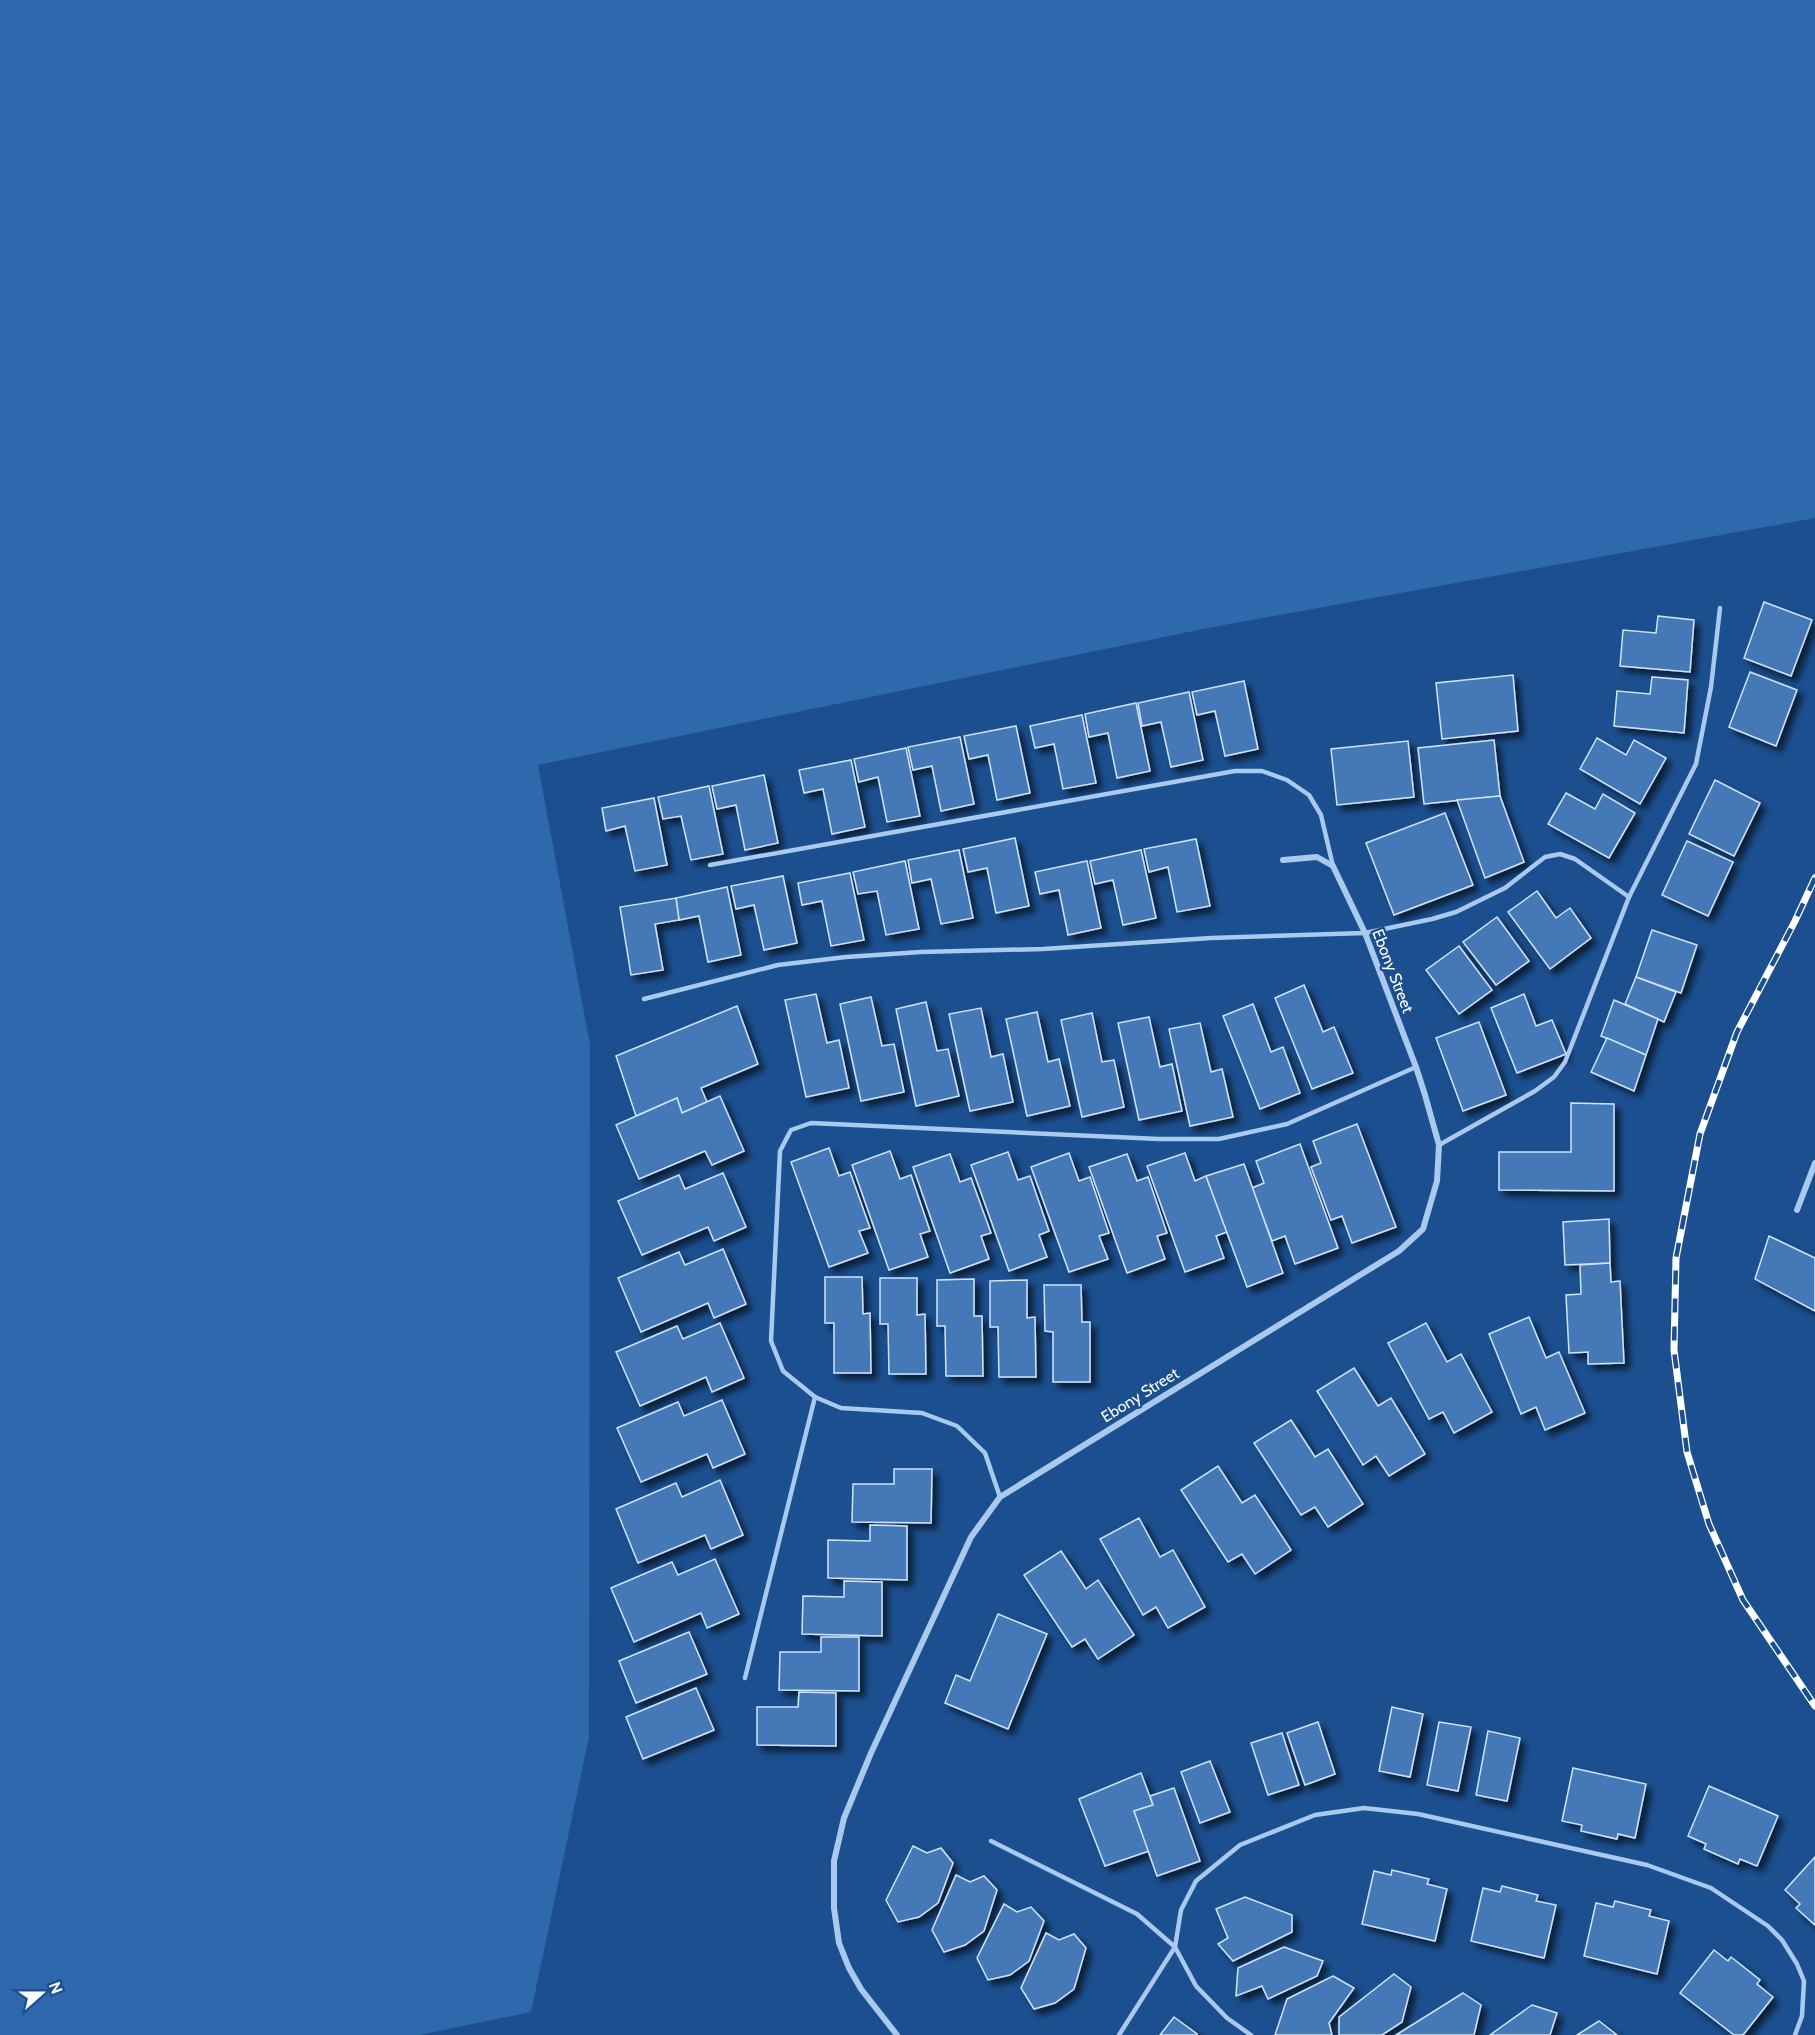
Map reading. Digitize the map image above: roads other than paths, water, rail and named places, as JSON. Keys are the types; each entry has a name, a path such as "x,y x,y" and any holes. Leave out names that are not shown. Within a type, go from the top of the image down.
{"street":[{"path":"1283,860 1317,857 1333,866"},
{"name":"Ebony Street","path":"903,2035 895,2032 861,1989 839,1943 834,1908 834,1861 844,1818 871,1753 971,1537 1000,1497 1399,1251 1423,1229 1437,1181 1439,1145 1416,1067 1365,933 1333,866"},
{"path":"1797,1210 1815,1163"}],"lane":[{"path":"1439,1145 1535,1091 1554,1077 1565,1062 1629,897 1696,764 1711,687 1720,608"},
{"path":"710,865 1235,771 1262,771 1287,780 1309,795 1322,814 1333,866"},
{"path":"644,999 778,966 846,957 921,952 1043,949 1211,938 1365,933 1456,912 1505,888 1545,857 1560,855 1575,859 1629,897"},
{"path":"1000,1497 985,1453 957,1426 922,1413 841,1408 815,1397 783,1371 771,1341 780,1151 791,1130 811,1123 1136,1138 1219,1139 1287,1124 1416,1067"},
{"path":"745,1678 815,1397"},
{"path":"1119,2035 1174,1947 1181,1910 1196,1881 1240,1845 1316,1815 1364,1808 1418,1814 1647,1865 1711,1888 1768,1926 1782,1940 1797,1964 1804,1981 1802,2016 1795,2035"},
{"path":"991,1841 1137,1914 1174,1947 1196,1986 1227,2018 1251,2035"}],"railway":[{"path":"1815,878 1737,1032 1700,1134 1676,1258 1674,1350 1687,1452 1709,1524 1743,1600 1815,1706"}]}
